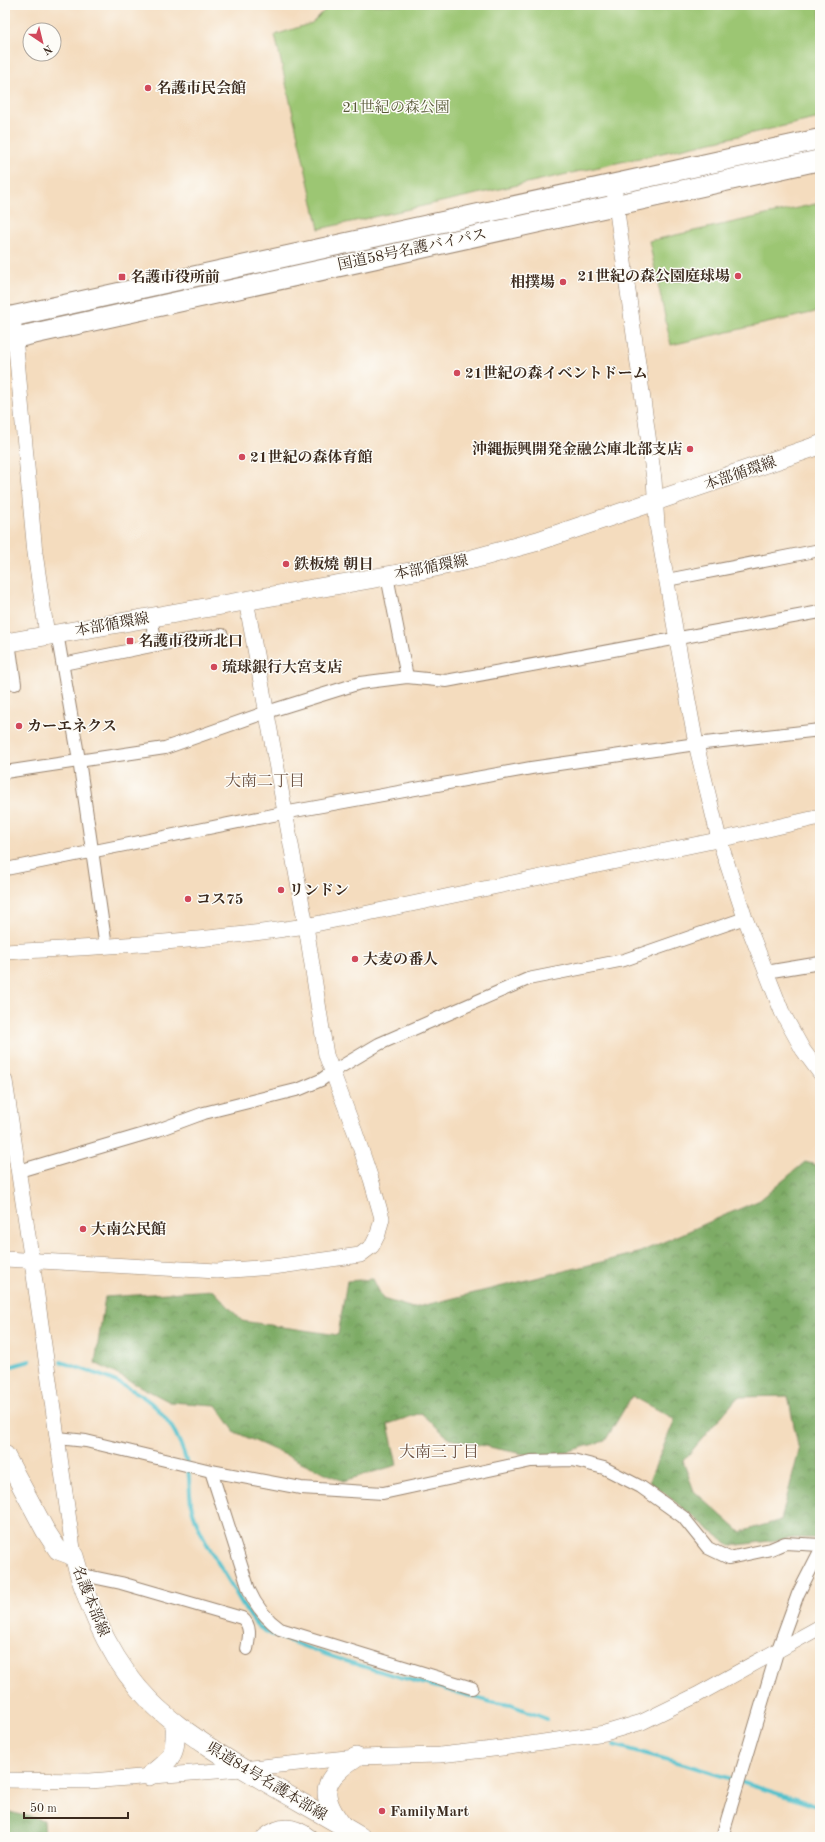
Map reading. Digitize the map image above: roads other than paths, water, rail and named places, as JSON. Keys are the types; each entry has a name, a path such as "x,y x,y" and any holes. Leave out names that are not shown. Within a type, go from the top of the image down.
{"highway":[{"name":"国道58号名護バイパス","path":"9,317 613,183 820,139"},
{"name":"国道58号名護バイパス","path":"10,339 820,160"}],"main road":[{"name":"本部循環線","path":"7,642 387,576 473,559 538,541 820,445"},
{"name":"名護本部線","path":"6,1461 58,1550 76,1565 99,1626 122,1666 151,1702 175,1723"},
{"name":"県道84号名護本部線","path":"175,1723 242,1769 361,1837"},
{"path":"149,1776 170,1759 176,1744 175,1723"},
{"path":"342,1826 331,1811 326,1795 328,1783 335,1772 356,1757"}],"street":[{"path":"613,183 654,479 657,524 696,744 719,839 745,918 782,1012 803,1050 820,1074"},
{"path":"9,317 10,339 35,553 52,634 62,664 79,760 106,947"},
{"path":"667,580 820,550"},
{"path":"387,576 406,678"},
{"path":"5,1259 217,1271 273,1267 360,1255 372,1246 378,1234 382,1218 355,1132 326,1055 306,926 246,600"},
{"path":"5,772 165,748 267,712 360,683 406,678 446,681 677,640 820,612"},
{"path":"151,617 156,645"},
{"path":"62,664 156,645 222,636"},
{"path":"7,642 16,684"},
{"path":"6,869 285,813 531,768 696,744 820,730"},
{"path":"5,952 106,947 248,935 306,926 820,817"},
{"path":"18,1171 158,1130 204,1113 300,1089 321,1080 379,1044 528,979 624,960 745,918"},
{"path":"766,972 820,963"},
{"path":"5,1081 76,1565 121,1582 239,1616 246,1621 249,1636 247,1649"},
{"path":"58,1438 86,1441 211,1471 300,1488 383,1493 530,1461 573,1460 604,1468 641,1487 683,1517 708,1548 729,1558 764,1551 785,1543 820,1545"},
{"path":"211,1471 254,1602 265,1616 280,1629 472,1688"},
{"path":"722,1837 778,1649 798,1594 820,1552"},
{"path":"246,1621 265,1616"},
{"path":"5,1780 90,1781 242,1769 356,1757 440,1755 502,1748 606,1733 642,1722 820,1627"},
{"path":"264,1837 276,1829 287,1826 300,1829 310,1837"}],"waterway":[{"path":"5,1368 30,1361"},
{"path":"61,1362 123,1385 156,1407 169,1422 179,1441 187,1464 191,1506 196,1521 209,1548 243,1605 259,1627 279,1638 347,1662 491,1702 511,1705 547,1719"},
{"path":"614,1745 687,1765 820,1807"}],"place":[{"name":"名護市民会館","path":"148,88"},
{"name":"21世紀の森公園庭球場","path":"738,276"},
{"name":"名護市役所前","path":"122,277"},
{"name":"相撲場","path":"563,282"},
{"name":"21世紀の森イベントドーム","path":"457,373"},
{"name":"沖縄振興開発金融公庫北部支店","path":"690,449"},
{"name":"21世紀の森体育館","path":"242,457"},
{"name":"鉄板燒 朝日","path":"286,564"},
{"name":"名護市役所北口","path":"130,641"},
{"name":"琉球銀行大宮支店","path":"214,667"},
{"name":"カーエネクス","path":"19,726"},
{"name":"リンドン","path":"281,890"},
{"name":"コス75","path":"188,899"},
{"name":"大麦の番人","path":"355,959"},
{"name":"大南公民館","path":"83,1229"},
{"name":"FamilyMart","path":"382,1811"}],"district":[{"name":"大南二丁目","path":"265,780"},
{"name":"大南三丁目","path":"439,1451"}],"park label":[{"name":"21世紀の森公園","path":"396,107"}]}
